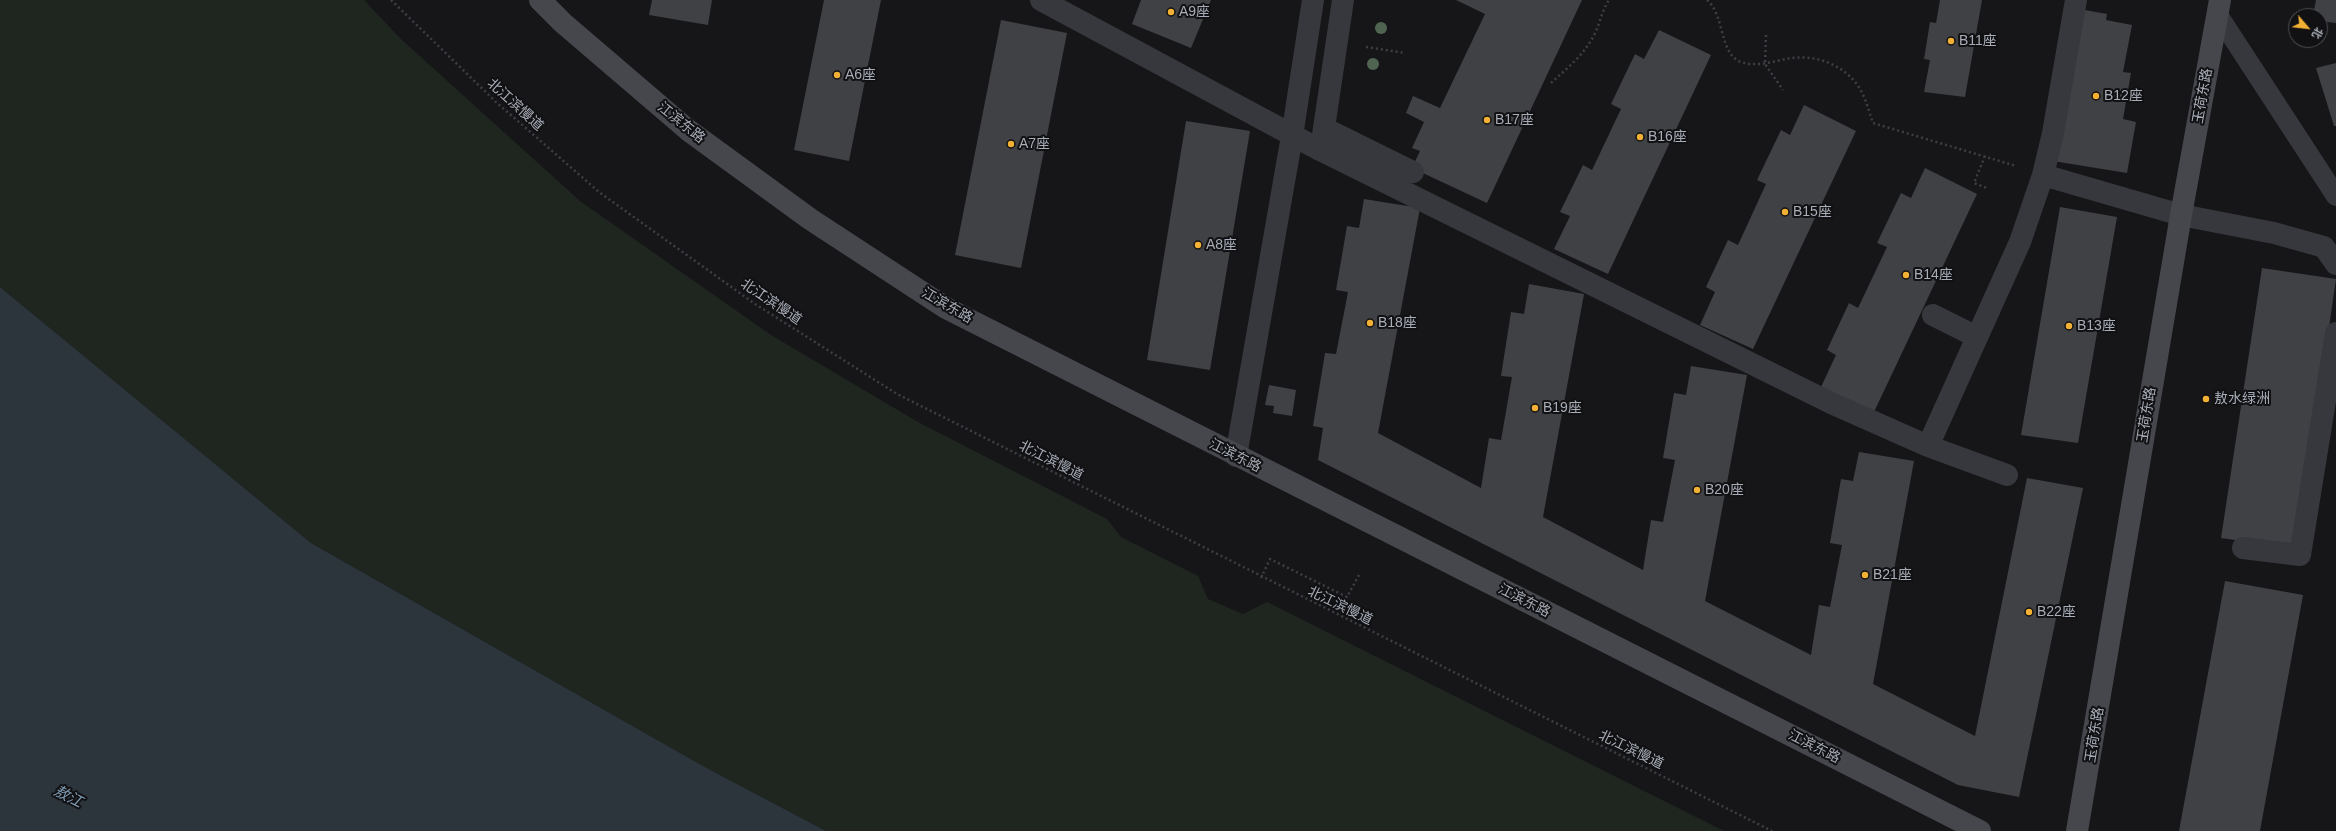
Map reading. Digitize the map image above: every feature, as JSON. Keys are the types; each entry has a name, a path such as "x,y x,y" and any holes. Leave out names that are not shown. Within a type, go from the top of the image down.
{"main road":[{"name":"江滨东路","path":"540,0 563,23 688,130 810,219 946,308 1980,831"},
{"name":"玉荷东路","path":"2077,831 2180,215 2219,8"}],"street":[{"path":"1041,0 1292,136 1832,403 1928,446 2007,475"},
{"path":"1236,456 1292,136 1313,0"},
{"path":"1320,150 1343,0"},
{"path":"1928,446 2020,242 2042,175 2053,133 2076,0"},
{"path":"1324,128 1413,172"},
{"path":"2042,175 2180,215 2274,233 2324,247 2336,264"},
{"path":"1933,315 1977,337"},
{"path":"2243,548 2300,555 2329,415 2336,333"}],"lane":[{"path":"2219,8 2336,196"}],"path":[{"name":"北江滨慢道","path":"391,0 496,102 599,192 754,304 897,394 1261,578 1772,831"},
{"path":"1550,83 1580,57 1594,36 1602,9 1609,0"},
{"path":"1707,0 1712,4 1721,25 1728,52 1740,62 1765,64 1808,57 1839,66 1859,88 1873,123 1985,156 1974,183 1987,188"},
{"path":"1766,35 1765,64 1783,90"},
{"path":"1261,578 1270,559 1347,597 1358,575"}],"shaded area":[{"path":"0,0 364,0 401,39 580,201 771,335 918,422 1107,519 1121,537 1198,576 1208,599 1243,614 1267,602 1724,831 826,831 703,766 311,543 0,287"}],"water":[{"name":"敖江","path":"0,287 311,543 703,766 826,831 0,831"}],"building":[{"path":"652,0 712,0 708,25 649,15"},
{"name":"A6座","path":"824,0 881,0 849,161 794,150"},
{"name":"A9座","path":"1141,0 1211,0 1191,48 1132,24"},
{"name":"B17座","path":"1456,0 1582,0 1487,203 1412,168 1420,151 1412,148 1424,122 1406,113 1413,96 1440,108 1485,14"},
{"name":"B11座","path":"1940,0 1982,0 1965,97 1924,92 1930,60 1924,59 1930,22 1936,23"},
{"path":"2316,0 2336,0 2336,23 2328,22 2328,8 2314,8"},
{"name":"B12座","path":"2079,9 2107,14 2106,20 2132,25 2123,72 2131,73 2123,119 2136,122 2127,173 2053,161"},
{"name":"A7座","path":"1001,20 1067,33 1021,268 955,255"},
{"name":"B16座","path":"1659,30 1711,55 1608,274 1554,249 1570,216 1560,212 1583,165 1592,170 1621,109 1611,104 1635,54 1644,59"},
{"path":"2336,63 2336,126 2334,126 2316,68"},
{"name":"B15座","path":"1804,105 1856,131 1753,349 1700,325 1715,292 1706,287 1728,240 1738,245 1766,184 1757,180 1781,130 1790,135"},
{"name":"A8座","path":"1186,121 1250,131 1210,370 1147,360"},
{"name":"B14座","path":"1925,168 1977,194 1874,412 1821,387 1836,355 1827,350 1849,303 1858,308 1887,247 1877,243 1901,193 1911,198"},
{"path":"1364,199 1420,208 1378,433 1481,488 1489,438 1501,440 1512,377 1501,376 1511,312 1524,314 1529,284 1584,294 1543,517 1643,570 1651,520 1663,522 1675,460 1663,458 1674,393 1686,395 1691,366 1747,375 1705,601 1811,655 1819,605 1830,607 1842,545 1830,543 1841,479 1853,481 1859,452 1914,461 1873,684 1975,736 2027,478 2083,488 2019,797 1958,785 1318,460 1323,428 1313,426 1325,353 1336,354 1348,292 1336,290 1347,226 1359,228"},
{"name":"B13座","path":"2060,207 2117,217 2078,443 2021,435"},
{"path":"2262,268 2336,279 2297,549 2221,538"},
{"path":"1269,385 1296,390 1292,416 1273,413 1274,406 1265,405"},
{"path":"2225,581 2303,595 2260,831 2179,831"}],"place":[{"name":"A9座","path":"1171,12"},
{"name":"B11座","path":"1951,41"},
{"name":"A6座","path":"837,75"},
{"name":"B12座","path":"2096,96"},
{"name":"B17座","path":"1487,120"},
{"name":"B16座","path":"1640,137"},
{"name":"A7座","path":"1011,144"},
{"name":"B15座","path":"1785,212"},
{"name":"A8座","path":"1198,245"},
{"name":"B14座","path":"1906,275"},
{"name":"B18座","path":"1370,323"},
{"name":"B13座","path":"2069,326"},
{"name":"敖水绿洲","path":"2206,399"},
{"name":"B19座","path":"1535,408"},
{"name":"B20座","path":"1697,490"},
{"name":"B21座","path":"1865,575"},
{"name":"B22座","path":"2029,612"}]}
